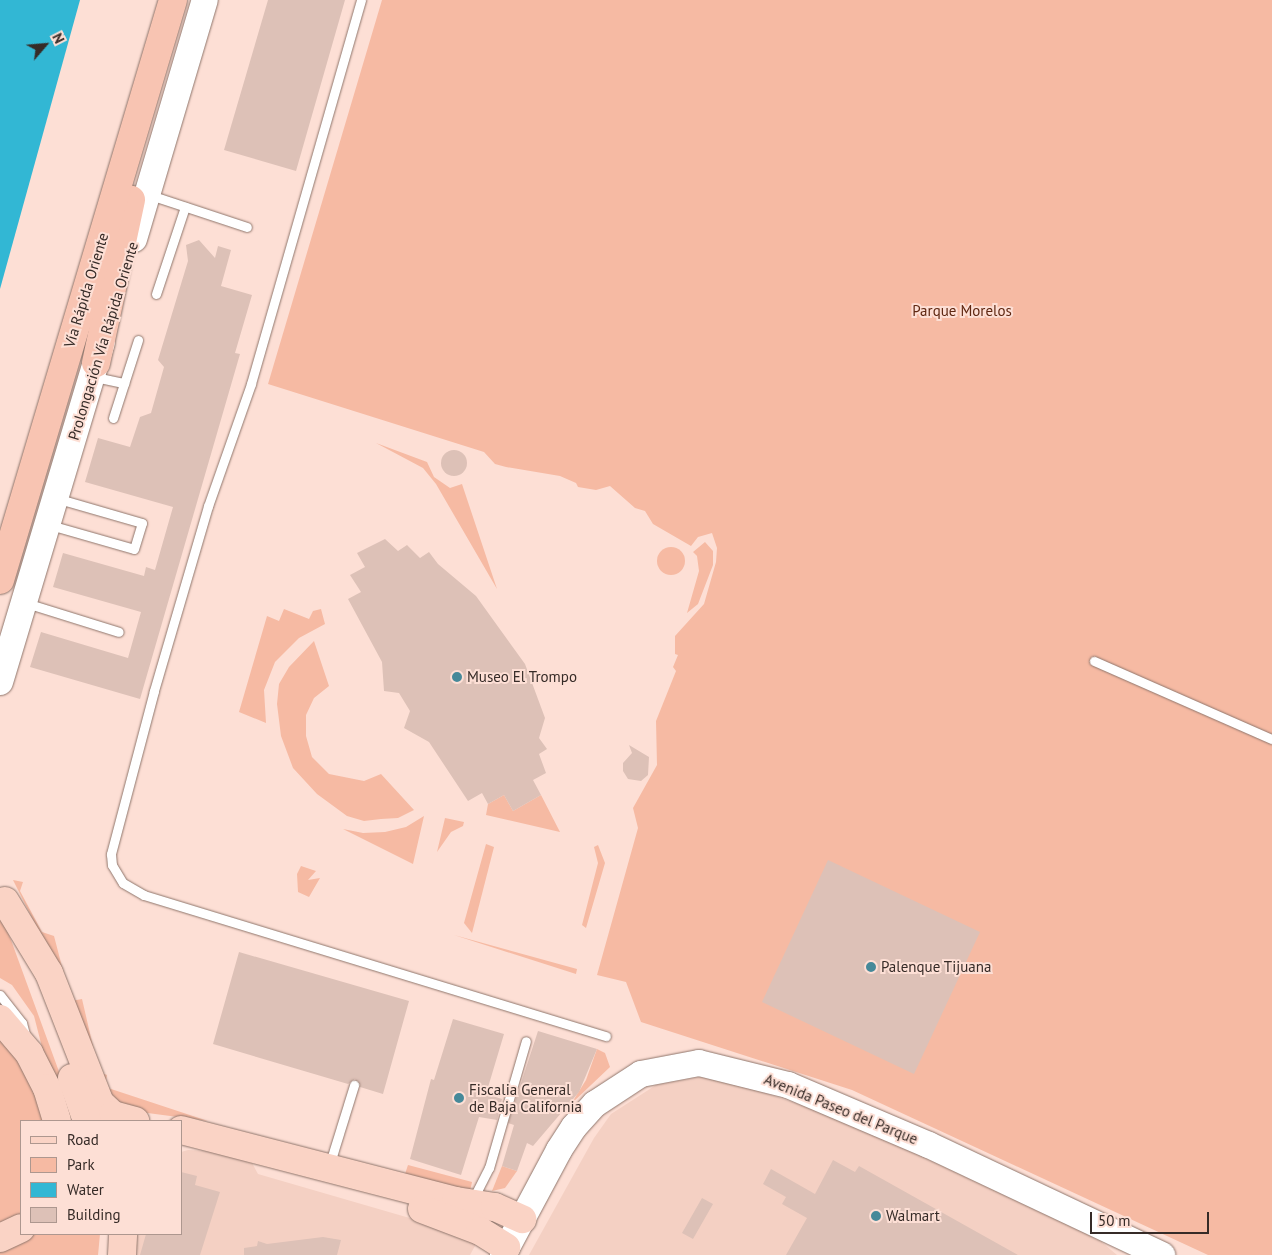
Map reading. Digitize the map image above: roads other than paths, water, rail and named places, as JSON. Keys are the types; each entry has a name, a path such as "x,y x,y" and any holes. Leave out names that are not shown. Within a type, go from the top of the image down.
{"highway":[{"name":"Vía Rápida Oriente","path":"0,580 173,0"},
{"path":"94,369 127,218 172,45 179,0"}],"main road":[{"name":"Prolongación Vía Rápida Oriente","path":"0,682 26,603 47,524 205,0"},
{"path":"2,894 87,1120"},
{"path":"2,894 49,973 100,1103 113,1116 131,1120"},
{"path":"0,1019 30,1053 47,1088 57,1120"},
{"name":"Avenida Paseo del Parque","path":"504,1251 569,1134 595,1104 640,1074 699,1063 788,1084 929,1144 1162,1255"},
{"path":"182,1130 327,1172 462,1223 504,1251"},
{"path":"182,1141 210,1142 327,1172 468,1204 499,1208 522,1219"},
{"path":"0,1238 20,1228"},
{"path":"111,1235 111,1255"},
{"path":"122,1255 123,1235"}],"lane":[{"path":"361,0 251,384 208,506 159,673 111,854 112,864 123,883 144,895 606,1036"},
{"path":"147,194 247,227"},
{"path":"156,294 185,207"},
{"path":"113,418 138,340"},
{"path":"94,369 124,384"},
{"path":"47,524 134,549 142,523 55,498"},
{"path":"26,603 119,632"},
{"path":"1094,661 1272,739"},
{"path":"0,994 22,1023 30,1053"},
{"path":"468,1204 478,1193 489,1168 526,1041"},
{"path":"327,1172 354,1085"}],"water":[{"path":"0,0 80,0 0,289"}],"place":[{"name":"Museo El Trompo","path":"457,677"},
{"name":"Palenque Tijuana","path":"871,967"},
{"name":"Fiscalia General de Baja California","path":"459,1098"},
{"name":"Walmart","path":"876,1216"}],"park label":[{"name":"Parque Morelos","path":"962,311"}]}
